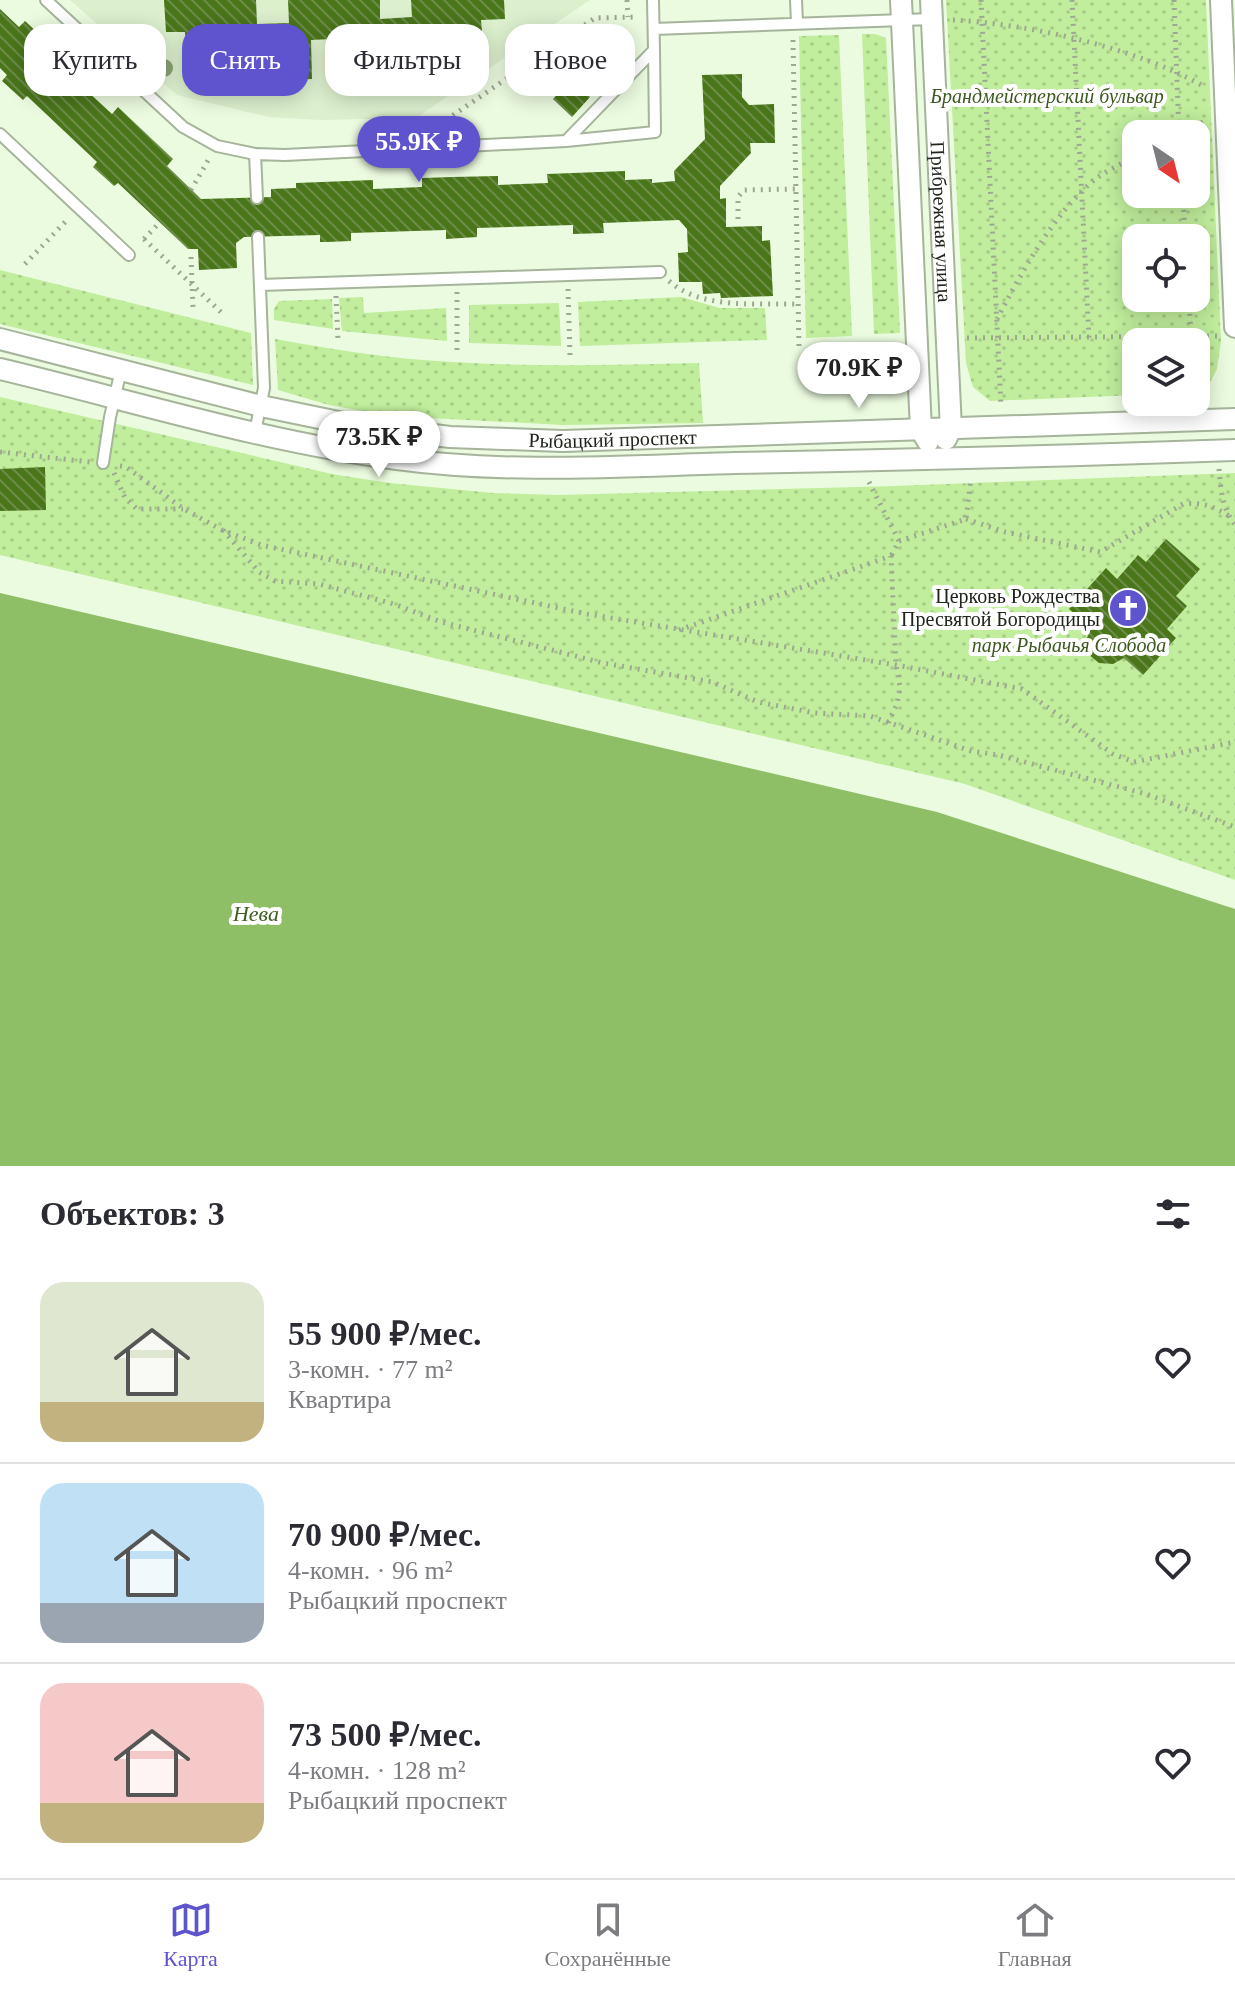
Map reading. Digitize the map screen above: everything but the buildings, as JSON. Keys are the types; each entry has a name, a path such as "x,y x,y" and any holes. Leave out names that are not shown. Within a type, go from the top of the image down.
{"street":[{"path":"1221,0 1234,289 1230,332"},
{"name":"Прибрежная улица","path":"902,10 921,430 938,459"},
{"name":"Прибрежная улица","path":"937,13 951,429 938,459"},
{"name":"Рыбацкий проспект","path":"0,339 261,406 353,425 463,437 563,441 1235,419"},
{"name":"Рыбацкий проспект","path":"0,369 255,432 346,451 448,464 563,467 1235,450"}],"lane":[{"path":"46,0 183,127 217,146 255,154 566,141 655,132 653,0"},
{"path":"796,0 797,23"},
{"path":"654,29 797,23 902,10 937,13"},
{"path":"566,141 654,50"},
{"path":"0,134 129,255"},
{"path":"255,154 257,198"},
{"path":"255,432 264,388 258,237"},
{"path":"260,285 660,272"},
{"path":"103,463 121,370"}],"path":[{"path":"627,0 628,17"},
{"path":"981,0 1001,408"},
{"path":"1072,0 1089,338"},
{"path":"1174,0 1179,120"},
{"path":"937,13 1106,46 1177,73 1211,90"},
{"path":"405,149 595,18 654,16"},
{"path":"797,23 793,41 799,347"},
{"path":"191,190 217,146"},
{"path":"996,320 1045,236 1092,181 1122,164"},
{"path":"738,219 738,197 744,190 796,189"},
{"path":"25,264 79,208"},
{"path":"129,255 160,222"},
{"path":"144,239 225,316"},
{"path":"191,257 193,308"},
{"path":"660,272 682,292 721,302 798,304"},
{"path":"568,276 570,356"},
{"path":"456,279 457,352"},
{"path":"335,283 338,340"},
{"path":"1210,335 1230,332"},
{"path":"966,338 1122,338"},
{"path":"0,452 111,465 125,498 137,509 184,509"},
{"path":"126,467 184,509 222,530 261,545 678,630 1022,689 1113,754 1134,762 1235,742"},
{"path":"1219,467 1221,496 1235,525"},
{"path":"966,519 971,477"},
{"path":"869,481 899,541"},
{"path":"888,723 897,704 900,687 896,665 891,556 899,541 966,519 1005,532 1100,552 1183,504 1198,502 1214,506 1229,516"},
{"path":"222,530 259,572 275,581 319,584 394,604 441,622 603,663 712,682 758,702 815,713 857,713 971,751 998,755 1113,788 1146,794 1235,827"},
{"path":"678,630 891,556"}],"shaded area":[{"path":"70,0 590,0 555,24 505,24 505,58 489,68 489,24 325,24 325,96 448,96 416,118 321,120 269,117 177,95 166,85 166,24 97,24"}],"green space":[{"name":"Брандмейстерский бульвар","path":"946,0 1206,0 1221,341 1217,369 1210,382 1210,328 1122,328 1122,396 990,401 973,387 966,363"},
{"path":"862,34 886,38 900,333 874,334"},
{"path":"839,35 852,336 806,338 799,36"},
{"path":"0,270 251,333 253,385 0,324"},
{"path":"363,297 364,313 446,308 447,341 342,331 339,298"},
{"path":"681,297 720,308 765,308 767,340 580,346 578,302"},
{"path":"332,299 333,329 274,320 274,309 279,301"},
{"path":"559,303 561,346 469,343 469,305"},
{"path":"275,339 364,354 452,362 545,365 699,363 703,423 563,425 391,416 329,405 278,390"},
{"name":"парк Рыбачья Слобода","path":"0,397 332,474 493,493 559,495 895,486 1235,473 1235,880 965,784 0,555"}],"water":[{"name":"Нева","path":"0,593 937,812 1235,909 1235,1166 0,1166"}],"place":[{"name":"Церковь Рождества Пресвятой Богородицы","path":"1128,608"}]}
